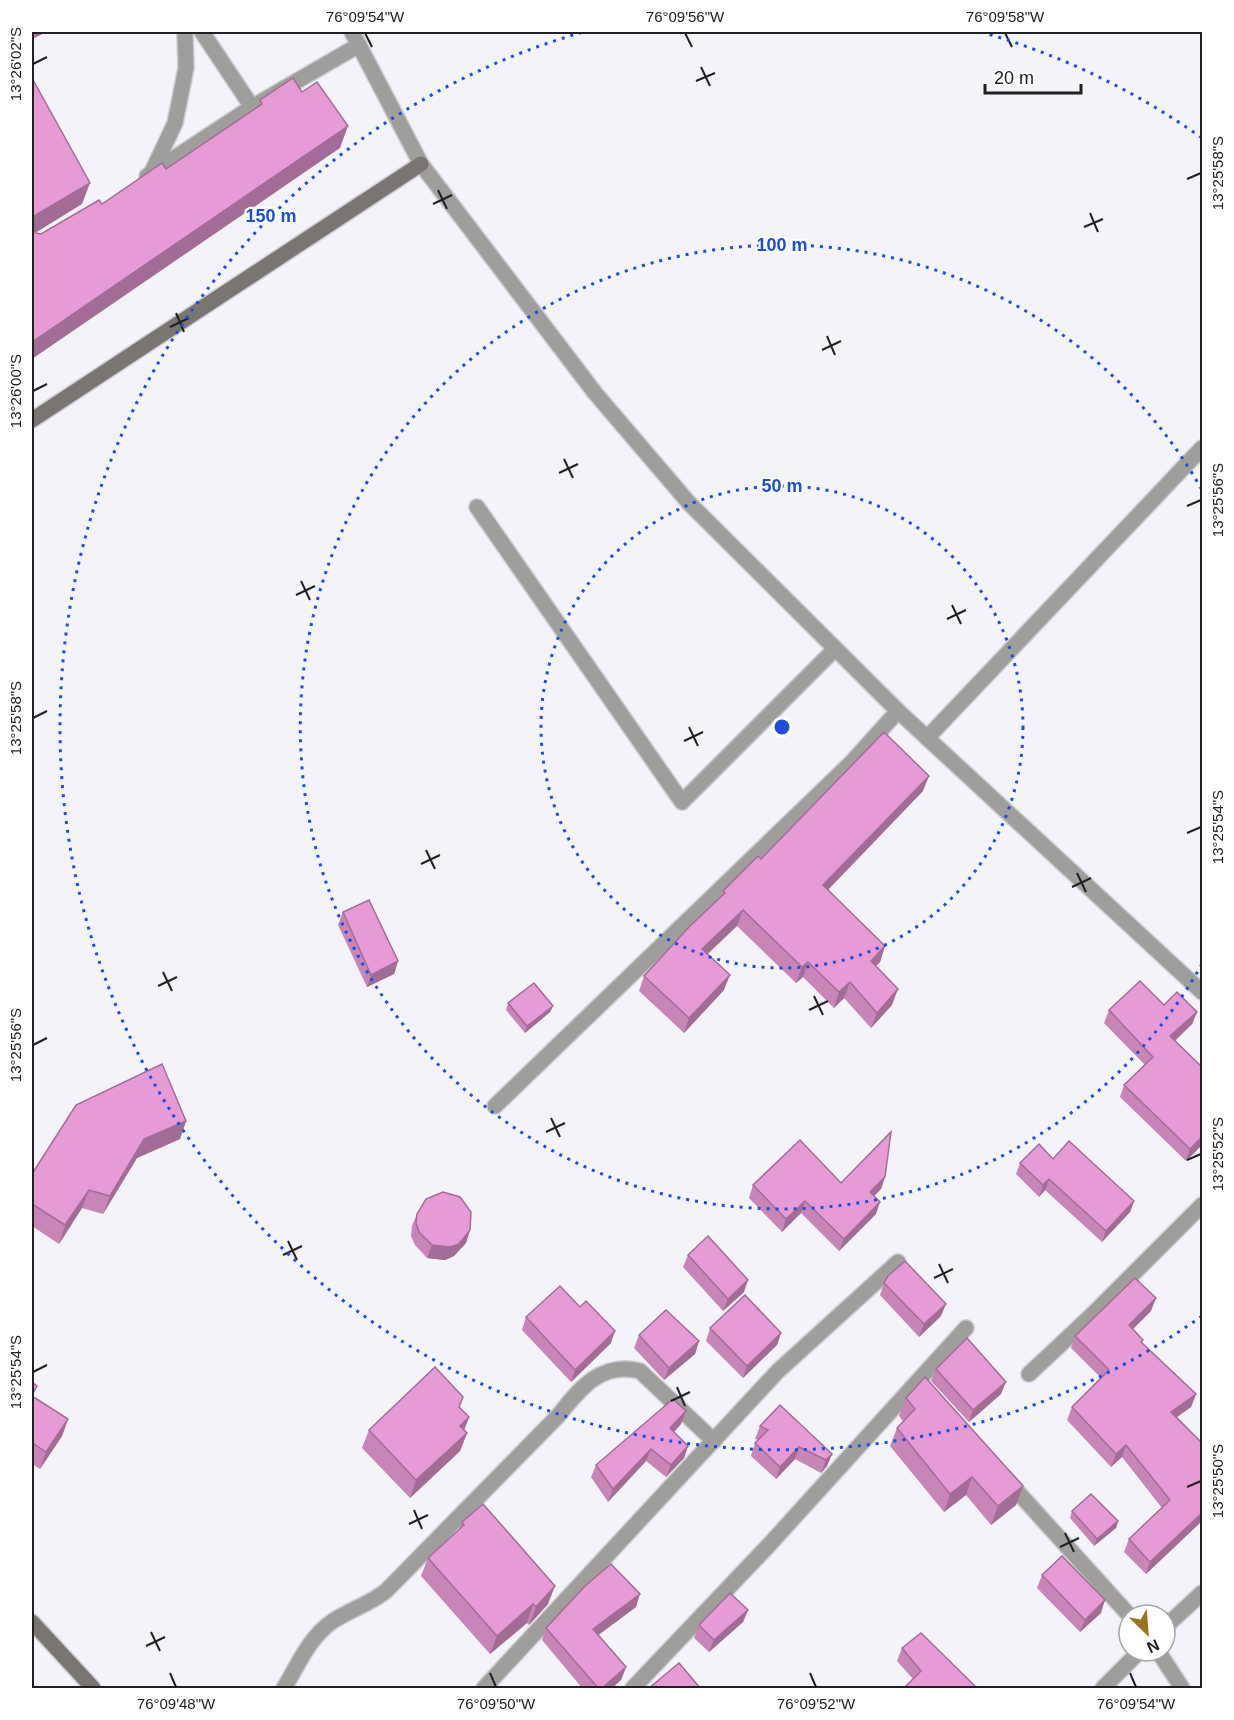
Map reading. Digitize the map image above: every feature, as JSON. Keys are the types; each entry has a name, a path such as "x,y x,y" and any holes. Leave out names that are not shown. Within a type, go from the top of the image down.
{"street":[{"path":"151,174 175,123 186,68 185,32"},
{"path":"202,32 252,107"},
{"path":"131,186 355,38 421,164 602,401 689,503 898,711 1203,992"},
{"path":"32,420 421,164"},
{"path":"927,738 1203,448"},
{"path":"477,507 682,802 835,649"},
{"path":"495,1106 843,772 898,711"},
{"path":"1029,1374 1203,1205"},
{"path":"484,1689 778,1371 898,1262"},
{"path":"633,1689 922,1386 966,1328"},
{"path":"284,1689 315,1637 323,1629 387,1591 558,1416 574,1396 604,1372 616,1368 640,1371 714,1441"},
{"path":"996,1468 1118,1603"},
{"path":"1177,1616 1203,1593"},
{"path":"32,1622 93,1689"},
{"path":"1103,1689 1128,1663"},
{"path":"1166,1663 1182,1689"}],"building":[{"path":"32,78 90,183 34,216 32,222"},
{"path":"293,78 302,92 317,82 348,126 32,342 32,229 41,234 99,200 102,204 162,163 166,169 262,104 260,100"},
{"path":"884,732 929,776 823,885 885,946 871,961 898,989 877,1013 850,982 839,992 808,962 802,967 743,910 702,949 730,975 689,1018 644,976 690,926 725,893 723,891 758,856 761,859"},
{"path":"369,900 398,961 371,975 343,912"},
{"path":"1140,981 1164,1005 1177,992 1197,1012 1170,1036 1203,1068 1203,1136 1190,1149 1124,1085 1153,1057 1109,1010"},
{"path":"534,983 553,1006 527,1026 508,1003"},
{"path":"162,1064 186,1121 144,1139 110,1196 89,1190 65,1225 32,1204 32,1174 76,1105"},
{"path":"891,1132 885,1177 870,1192 880,1202 844,1239 805,1201 786,1219 753,1185 800,1140 841,1183"},
{"path":"1069,1141 1134,1201 1106,1231 1049,1179 1043,1185 1020,1163 1039,1144 1053,1159"},
{"path":"443,1192 460,1197 471,1212 470,1230 459,1244 450,1247 432,1245 419,1232 416,1223 417,1214 426,1199"},
{"path":"708,1236 748,1280 728,1299 688,1255"},
{"path":"905,1261 946,1304 924,1324 884,1283 888,1276"},
{"path":"1135,1278 1156,1298 1129,1325 1143,1340 1141,1342 1196,1394 1171,1412 1203,1444 1203,1512 1150,1562 1129,1539 1170,1500 1126,1445 1116,1454 1072,1407 1109,1370 1075,1336"},
{"path":"560,1286 580,1307 586,1301 615,1331 575,1370 526,1317"},
{"path":"745,1295 781,1333 747,1366 710,1328"},
{"path":"666,1310 699,1341 669,1368 639,1335"},
{"path":"967,1338 1006,1382 973,1410 936,1369"},
{"path":"435,1367 463,1397 459,1407 469,1417 460,1426 467,1433 416,1480 369,1430"},
{"path":"925,1377 1023,1486 998,1506 972,1477 950,1494 897,1428 915,1409 906,1398"},
{"path":"32,1382 37,1386 32,1395"},
{"path":"32,1396 68,1419 46,1452 34,1444 32,1448"},
{"path":"673,1399 686,1411 670,1428 688,1446 671,1465 651,1449 613,1489 596,1465"},
{"path":"780,1405 832,1454 826,1460 799,1447 780,1467 755,1443 768,1430 760,1426"},
{"path":"1091,1494 1118,1521 1097,1539 1072,1511"},
{"path":"483,1504 555,1586 536,1607 533,1604 497,1636 428,1558 464,1525 462,1522"},
{"path":"1062,1556 1105,1600 1085,1620 1042,1575"},
{"path":"611,1564 640,1594 593,1629 626,1667 599,1689 546,1628 585,1586"},
{"path":"730,1593 748,1610 714,1640 699,1625"},
{"path":"921,1633 978,1689 903,1689 921,1671 902,1648"},
{"path":"679,1663 701,1689 648,1689"}]}
